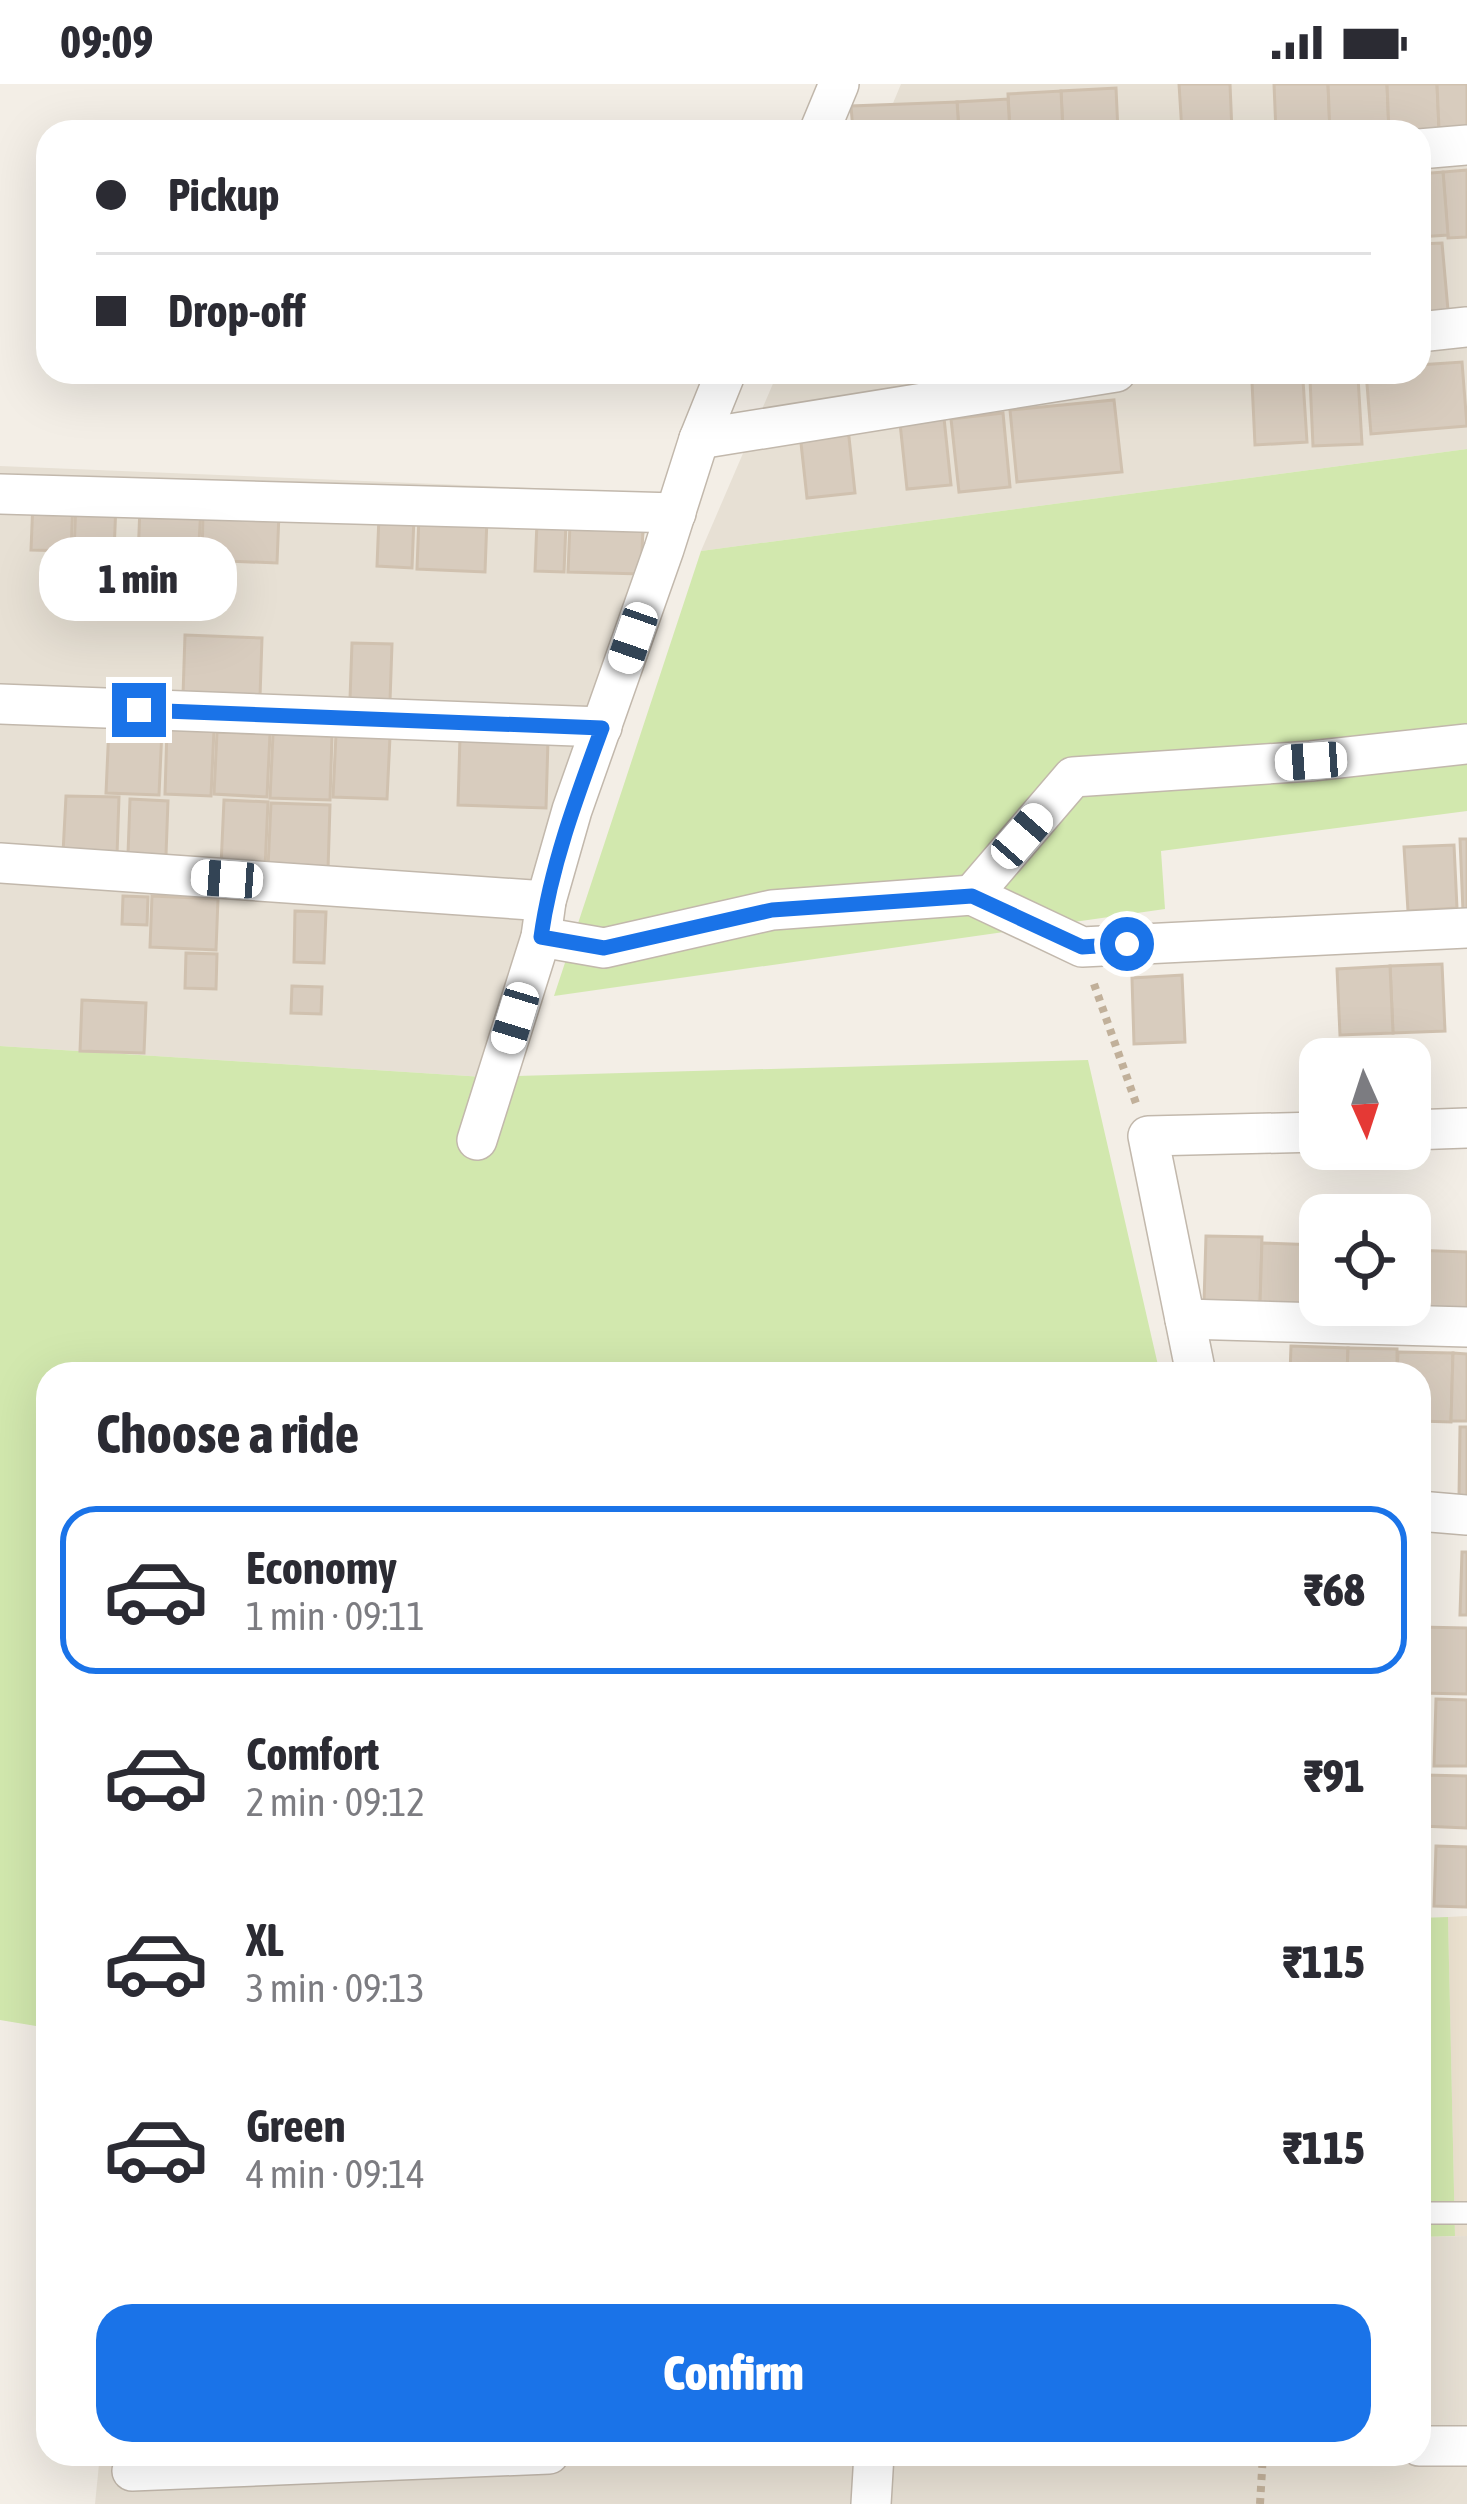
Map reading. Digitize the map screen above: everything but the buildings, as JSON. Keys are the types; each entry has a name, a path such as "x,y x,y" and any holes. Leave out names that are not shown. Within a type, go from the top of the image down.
{"street":[{"path":"824,120 839,84"},
{"path":"1431,148 1467,145"},
{"path":"1431,331 1467,328"},
{"path":"477,1140 602,728 721,384"},
{"path":"699,439 1040,384"},
{"path":"0,494 676,513"},
{"path":"0,704 602,728"},
{"path":"972,896 1073,777 1311,761 1467,744"},
{"path":"0,863 543,919 604,948 772,910 972,896 1082,947 1467,928"},
{"path":"1431,1129 1467,1128"},
{"path":"1193,1362 1148,1136 1299,1132"},
{"path":"1184,1319 1467,1327"},
{"path":"1431,1512 1467,1514"},
{"path":"1431,2446 1467,2446"},
{"path":"132,2471 255,2466"},
{"path":"871,2504 873,2466"}],"lane":[{"path":"1431,2212 1467,2212"}],"path":[{"path":"1082,947 1148,1136"},
{"path":"1260,2504 1262,2466"}],"shaded area":[{"path":"901,84 1467,84 1467,449 701,551 773,384 1431,384 1431,120 886,120"},
{"path":"0,466 657,493 484,1077 0,1046"},
{"path":"1467,1916 1467,2236 1455,2236 1448,1917"},
{"path":"1467,2236 1467,2504 95,2504 99,2466 1431,2466 1431,2237"}],"green space":[{"path":"1467,449 1467,811 1161,851 1165,909 554,996 701,551"},
{"path":"0,1046 484,1077 1088,1060 1157,1362 36,1362 36,2026 0,2020"},
{"path":"1448,1917 1455,2236 1431,2237 1431,1918"}],"route":[{"path":"139,710 602,728 572,810 546,901 541,937 604,948 772,910 972,896 1082,947 1127,944"}]}
